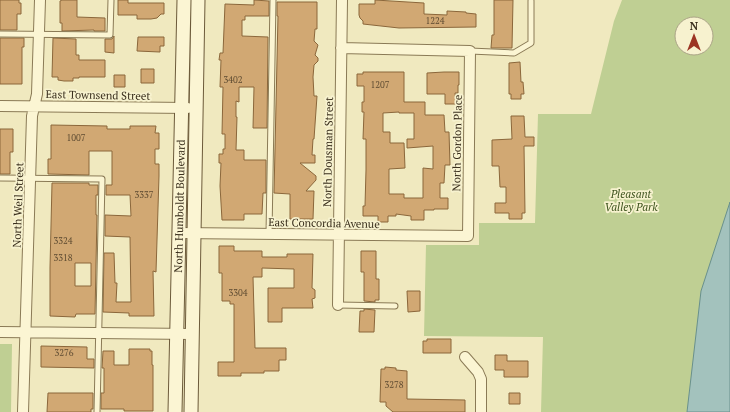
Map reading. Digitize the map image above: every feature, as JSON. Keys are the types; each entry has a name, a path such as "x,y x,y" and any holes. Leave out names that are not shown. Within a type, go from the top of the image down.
{"main road":[{"name":"North Humboldt Boulevard","path":"175,412 184,0"},
{"name":"North Humboldt Boulevard","path":"191,412 198,0"}],"street":[{"name":"North Weil Street","path":"23,412 32,116 37,94 40,0"},
{"name":"North Dousman Street","path":"338,305 342,0"},
{"path":"341,48 470,50"},
{"name":"North Gordon Place","path":"468,236 470,50"},
{"name":"East Townsend Street","path":"0,106 196,108"},
{"name":"East Concordia Avenue","path":"179,233 468,236"},
{"path":"0,332 192,334"},
{"path":"465,357 478,372 481,379 482,412"}],"lane":[{"path":"0,34 110,35 111,0"},
{"path":"269,234 273,0"},
{"path":"470,50 514,53 531,43 531,1"},
{"path":"0,178 102,179 97,412"},
{"path":"338,305 395,306"}],"green space":[{"name":"Pleasant Valley Park","path":"622,0 730,0 730,205 687,412 541,412 543,337 424,336 426,245 479,245 479,223 535,223 538,114 591,114 614,21"},
{"path":"0,344 12,344 11,412 0,412"}],"water":[{"path":"730,202 730,412 687,412 701,291"}],"building":[{"path":"0,0 19,0 19,3 21,3 21,14 17,14 17,30 0,30"},
{"path":"77,0 77,17 105,18 105,31 62,31 62,23 60,23 60,1"},
{"path":"118,0 128,0 128,3 164,3 164,14 161,14 157,18 151,19 137,19 137,15 118,15"},
{"path":"254,0 269,1 269,16 245,16 245,20 242,20 242,36 268,37 267,128 253,128 254,87 239,87 239,102 236,101 236,150 244,150 244,160 266,160 266,193 263,193 262,214 244,214 244,220 222,220 220,186 221,163 219,163 219,154 223,154 223,149 225,149 225,134 222,134 223,87 220,87 221,60 219,60 220,53 223,53 225,4 254,5"},
{"path":"375,0 424,3 424,14 447,15 447,11 476,14 476,27 399,28 363,24 363,21 359,15 359,4 375,4"},
{"path":"494,0 513,0 512,48 491,48 492,35 494,35"},
{"path":"277,2 317,2 317,29 315,29 314,41 318,45 315,55 318,58 318,61 314,65 313,77 314,96 317,96 312,155 315,155 315,163 300,163 316,176 316,180 306,191 314,191 313,219 290,219 290,194 274,193 278,16"},
{"path":"114,36 114,53 105,52 105,39 112,39"},
{"path":"138,37 164,37 164,46 160,46 160,52 137,51"},
{"path":"0,38 24,38 24,47 22,47 22,84 0,84"},
{"path":"53,38 76,39 76,55 79,55 79,60 105,60 105,77 79,77 73,78 73,81 64,81 58,80 58,77 52,77"},
{"path":"520,62 521,82 523,82 524,94 521,94 521,99 511,99 511,94 509,94 509,63"},
{"path":"141,69 154,69 154,83 141,83"},
{"path":"363,72 404,72 404,102 425,102 425,115 444,115 445,132 449,132 450,165 445,165 444,183 440,183 440,198 448,198 448,209 424,210 424,220 411,220 411,216 396,214 396,216 388,216 388,222 378,222 378,216 363,216 363,206 365,206 366,170 366,139 363,139 364,112 362,112 362,102 364,102 364,86 357,86 357,74 363,74","holes":["383,113 414,113 414,139 407,139 407,148 433,146 433,169 423,168 423,198 404,198 404,194 389,194 389,169 405,168 404,143 390,143 390,132 383,132"]},
{"path":"459,72 458,93 455,93 456,104 445,104 445,94 427,94 427,73"},
{"path":"114,75 125,75 125,87 114,87"},
{"path":"511,116 524,116 525,137 534,137 534,146 524,146 525,213 522,213 522,219 509,219 509,213 495,213 495,203 506,203 506,187 500,187 499,166 492,166 492,140 512,139"},
{"path":"51,125 107,126 107,129 130,129 130,126 156,126 155,133 159,133 159,149 155,149 155,164 159,164 159,176 156,272 153,271 154,316 129,316 129,313 103,312 104,253 114,253 115,283 117,283 116,302 131,302 130,237 105,236 105,215 131,216 130,195 106,195 106,185 112,185 112,151 89,151 89,175 48,174 48,159 51,159"},
{"path":"0,129 13,129 13,152 10,152 10,174 0,174"},
{"path":"52,183 89,183 89,185 98,185 98,195 96,195 95,314 76,314 75,317 50,316","holes":["75,263 91,263 91,286 75,286"]},
{"path":"219,246 234,246 234,251 262,251 262,257 287,257 287,254 313,254 312,288 315,290 315,298 312,299 313,308 282,308 282,322 268,322 268,288 294,288 294,269 262,268 262,277 253,277 255,348 286,348 286,360 279,360 279,371 264,371 264,373 241,373 241,376 218,376 218,362 234,362 234,304 230,304 230,301 222,301 222,273 219,273"},
{"path":"361,251 376,251 376,279 379,279 379,300 375,300 375,302 364,301 364,272 361,272"},
{"path":"407,291 420,291 420,311 408,312"},
{"path":"364,309 375,310 374,332 359,332 360,311 364,311"},
{"path":"427,339 451,339 451,353 423,353 423,341 427,341"},
{"path":"41,346 87,347 87,359 94,359 94,368 41,367"},
{"path":"129,349 150,349 150,351 152,351 153,411 101,409 101,393 104,393 104,368 102,368 103,351 114,351 114,365 129,365"},
{"path":"495,355 507,355 507,361 528,361 528,377 504,377 504,370 495,370"},
{"path":"385,367 407,371 407,399 465,400 465,412 393,412 386,406 386,402 380,402 381,369 385,369"},
{"path":"48,393 93,393 93,409 91,409 91,412 47,412"},
{"path":"509,393 520,393 520,404 509,404"}]}
